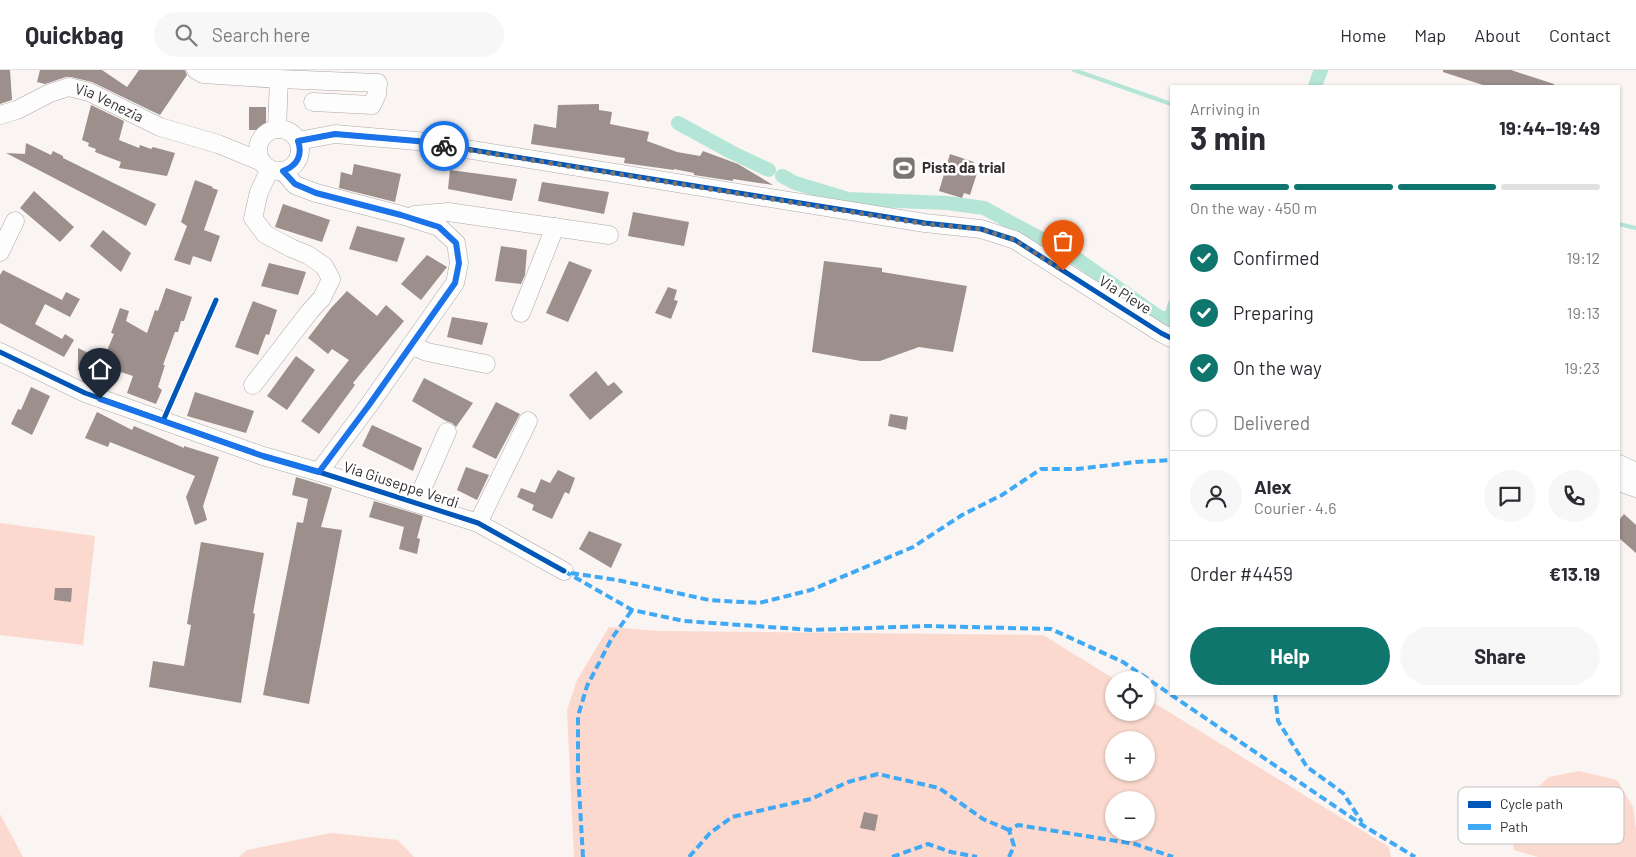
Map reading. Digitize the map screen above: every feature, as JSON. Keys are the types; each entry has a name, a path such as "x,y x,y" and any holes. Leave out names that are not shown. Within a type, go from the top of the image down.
{"street":[{"path":"196,70 203,74 378,83 378,94 372,105 314,102"},
{"path":"277,129 280,79"},
{"name":"Via Venezia","path":"0,115 17,110 50,93 68,87 90,92 160,127 218,144 272,167 295,184 316,193 439,227 456,243 459,263 455,283 319,472"},
{"path":"277,129 289,132 298,141 300,147 298,160 294,165 272,167 258,151 260,141 270,131 277,129"},
{"name":"Via Pieve","path":"298,141 335,134 417,141 925,224 981,229 1015,240 1170,337"},
{"name":"Via Venezia","path":"218,144 260,141"},
{"path":"253,385 322,298 331,278 324,266 308,255 265,234 254,218 259,192 272,167"},
{"path":"401,215 448,212 609,235"},
{"path":"0,252 15,222"},
{"path":"521,313 555,227"},
{"path":"411,345 427,352 486,364"},
{"name":"Via Giuseppe Verdi","path":"0,352 85,394 263,456 478,523 564,571"},
{"path":"478,523 528,421"},
{"path":"416,503 447,432"},
{"path":"1620,464 1636,472"},
{"path":"1620,482 1636,488"}],"path":[{"path":"951,852 951,857"}],"shaded area":[{"path":"0,523 95,536 83,645 0,635"},
{"path":"609,627 659,631 1043,635 1105,673 1105,721 1155,721 1155,704 1389,847 1391,857 574,857 567,710 577,680"},
{"path":"1579,771 1617,780 1621,787 1538,787 1549,777"},
{"path":"1624,792 1633,807 1636,829 1636,857 1538,857 1514,850 1513,844 1624,844"},
{"path":"0,814 23,857 0,857"},
{"path":"331,833 398,840 414,857 239,857 247,850"}],"building":[{"path":"0,70 10,70 12,100 0,104"},
{"path":"40,70 102,70 127,87 139,70 185,70 187,75 160,115 92,82 66,77 45,84 37,82"},
{"path":"1443,70 1511,70 1554,85 1483,85 1443,72"},
{"path":"599,104 599,110 612,112 610,124 649,132 647,141 677,152 700,156 703,151 738,164 773,185 694,175 694,173 674,169 624,163 625,158 531,144 534,124 556,128 558,105"},
{"path":"91,105 124,121 119,140 139,148 140,145 175,153 167,176 119,168 121,162 95,152 96,149 88,146 89,143 82,140"},
{"path":"249,107 266,107 266,130 249,130"},
{"path":"26,143 51,155 53,151 63,156 63,158 156,204 146,226 6,153 25,154"},
{"path":"950,154 974,162 971,171 977,173 970,195 964,193 962,198 939,191"},
{"path":"354,164 401,174 395,202 339,188 341,172 352,175"},
{"path":"450,170 517,179 512,201 448,189"},
{"path":"195,180 218,190 204,230 220,236 211,262 193,256 190,265 174,260 187,226 181,222"},
{"path":"542,182 609,192 604,214 538,201"},
{"path":"34,191 74,227 60,242 20,208"},
{"path":"283,204 330,220 322,242 275,227"},
{"path":"633,212 689,222 684,246 628,236"},
{"path":"357,226 405,238 397,262 349,249"},
{"path":"103,230 131,253 121,272 90,246"},
{"path":"501,246 527,250 525,275 521,284 495,281"},
{"path":"427,255 447,267 421,300 401,284"},
{"path":"569,261 592,270 568,322 546,313"},
{"path":"824,261 882,268 882,272 967,286 953,352 919,347 880,361 861,361 812,352"},
{"path":"269,263 306,272 298,295 261,286"},
{"path":"3,270 62,300 66,292 80,299 70,317 45,304 35,324 62,339 65,334 74,340 64,357 0,323 0,275"},
{"path":"668,287 677,290 674,300 678,301 671,319 655,313"},
{"path":"166,288 192,297 184,321 181,321 178,332 175,332 163,365 165,365 158,387 162,390 156,404 127,393 133,376 105,367 99,377 88,371 86,374 78,370 78,348 103,360 114,334 111,333 120,308 129,311 126,321 147,333 155,310 158,311"},
{"path":"347,291 377,316 386,305 404,321 353,383 355,385 319,434 301,421 349,360 332,349 328,354 308,338"},
{"path":"253,301 277,310 269,335 266,334 258,355 235,347"},
{"path":"452,317 488,323 482,345 447,337"},
{"path":"296,356 315,370 287,410 267,396"},
{"path":"596,371 608,386 614,382 623,392 590,420 569,395"},
{"path":"424,378 473,403 456,427 412,401"},
{"path":"31,387 50,396 32,435 11,424 18,409 21,410"},
{"path":"195,392 254,411 246,433 187,416"},
{"path":"496,402 520,414 496,459 472,447"},
{"path":"97,412 132,430 134,426 184,448 184,446 219,457 203,506 207,520 195,525 186,497 195,476 110,442 108,447 85,438"},
{"path":"890,414 908,417 906,430 888,426"},
{"path":"372,425 422,448 413,471 362,446"},
{"path":"466,467 489,475 477,500 457,490"},
{"path":"558,470 575,478 569,494 565,492 552,519 532,510 534,505 517,497 521,488 535,493 541,479 550,483"},
{"path":"296,477 332,488 321,527 342,530 309,704 263,695 297,522 303,523 308,499 292,495"},
{"path":"374,501 423,516 417,538 420,539 417,554 399,549 404,527 369,517"},
{"path":"1624,514 1636,525 1636,553 1620,539 1620,519"},
{"path":"589,531 622,544 611,568 579,549"},
{"path":"201,542 264,553 253,613 255,614 241,703 149,687 153,661 184,666 191,625 187,624"},
{"path":"55,588 72,588 71,602 54,600"},
{"path":"864,812 878,815 875,831 860,828"}],"waterway":[{"path":"1074,70 1170,104"},
{"path":"1315,85 1321,70"},
{"path":"678,123 769,170"},
{"path":"782,176 795,183 848,199 947,203 984,208 1073,256 1159,317 1170,320"},
{"path":"1620,224 1636,228"},
{"path":"1165,318 1170,304"}],"marked path":[{"path":"571,573 617,580 709,600 759,603 811,590 913,547 962,515 1002,495 1041,469 1077,469 1170,460"},
{"path":"564,571 632,610 684,621 812,630 927,626 1051,629 1123,662 1170,694"},
{"path":"583,857 578,772 578,716 587,686 612,638 632,610"},
{"path":"1171,695 1364,826 1415,857"},
{"path":"1275,695 1278,721 1307,767 1343,793 1362,822"},
{"path":"689,857 710,833 732,817 811,799 848,782 878,774 939,788 983,819 1009,830"},
{"path":"1009,857 1014,846 1009,830 1018,825 1135,844 1173,857"},
{"path":"892,857 928,844 951,852 977,857"}],"cycle path":[{"path":"298,141 335,134 417,141 925,223 981,229 1015,240 1170,338"},
{"path":"163,421 216,300"},
{"path":"0,352 85,393 263,456 478,523 564,571"}],"way so far":[{"path":"444,146 925,224 981,229 1015,240 1063,271"}],"place":[{"name":"Pista da trial","path":"904,168"}],"route":[{"path":"100,399 263,456 319,472 455,283 459,263 456,243 439,227 316,193 295,184 283,171 289,169 298,160 300,147 298,141 314,137 335,134 417,141 444,146"}]}
